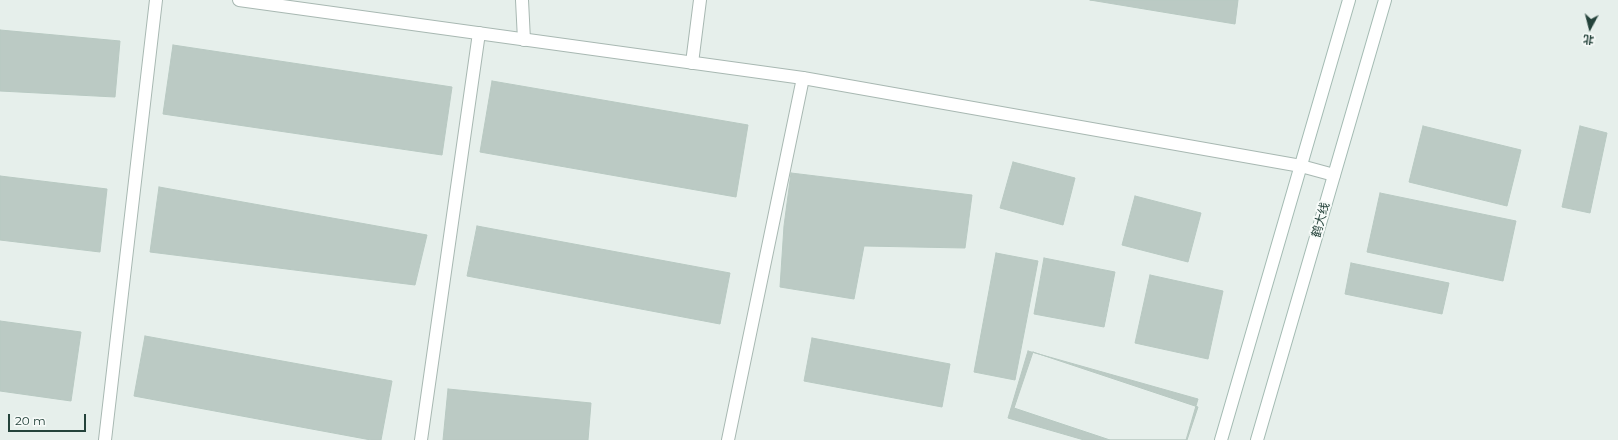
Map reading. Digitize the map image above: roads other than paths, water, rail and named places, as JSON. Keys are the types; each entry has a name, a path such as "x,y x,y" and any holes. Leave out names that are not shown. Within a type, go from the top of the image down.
{"street":[{"path":"105,440 156,0"},
{"path":"239,0 803,78 1301,166 1334,175"},
{"path":"522,0 524,40"},
{"path":"692,63 700,0"},
{"path":"1221,440 1349,0"},
{"name":"鹤大线","path":"1257,440 1385,0"},
{"path":"422,440 479,33"},
{"path":"728,440 803,78"}]}
